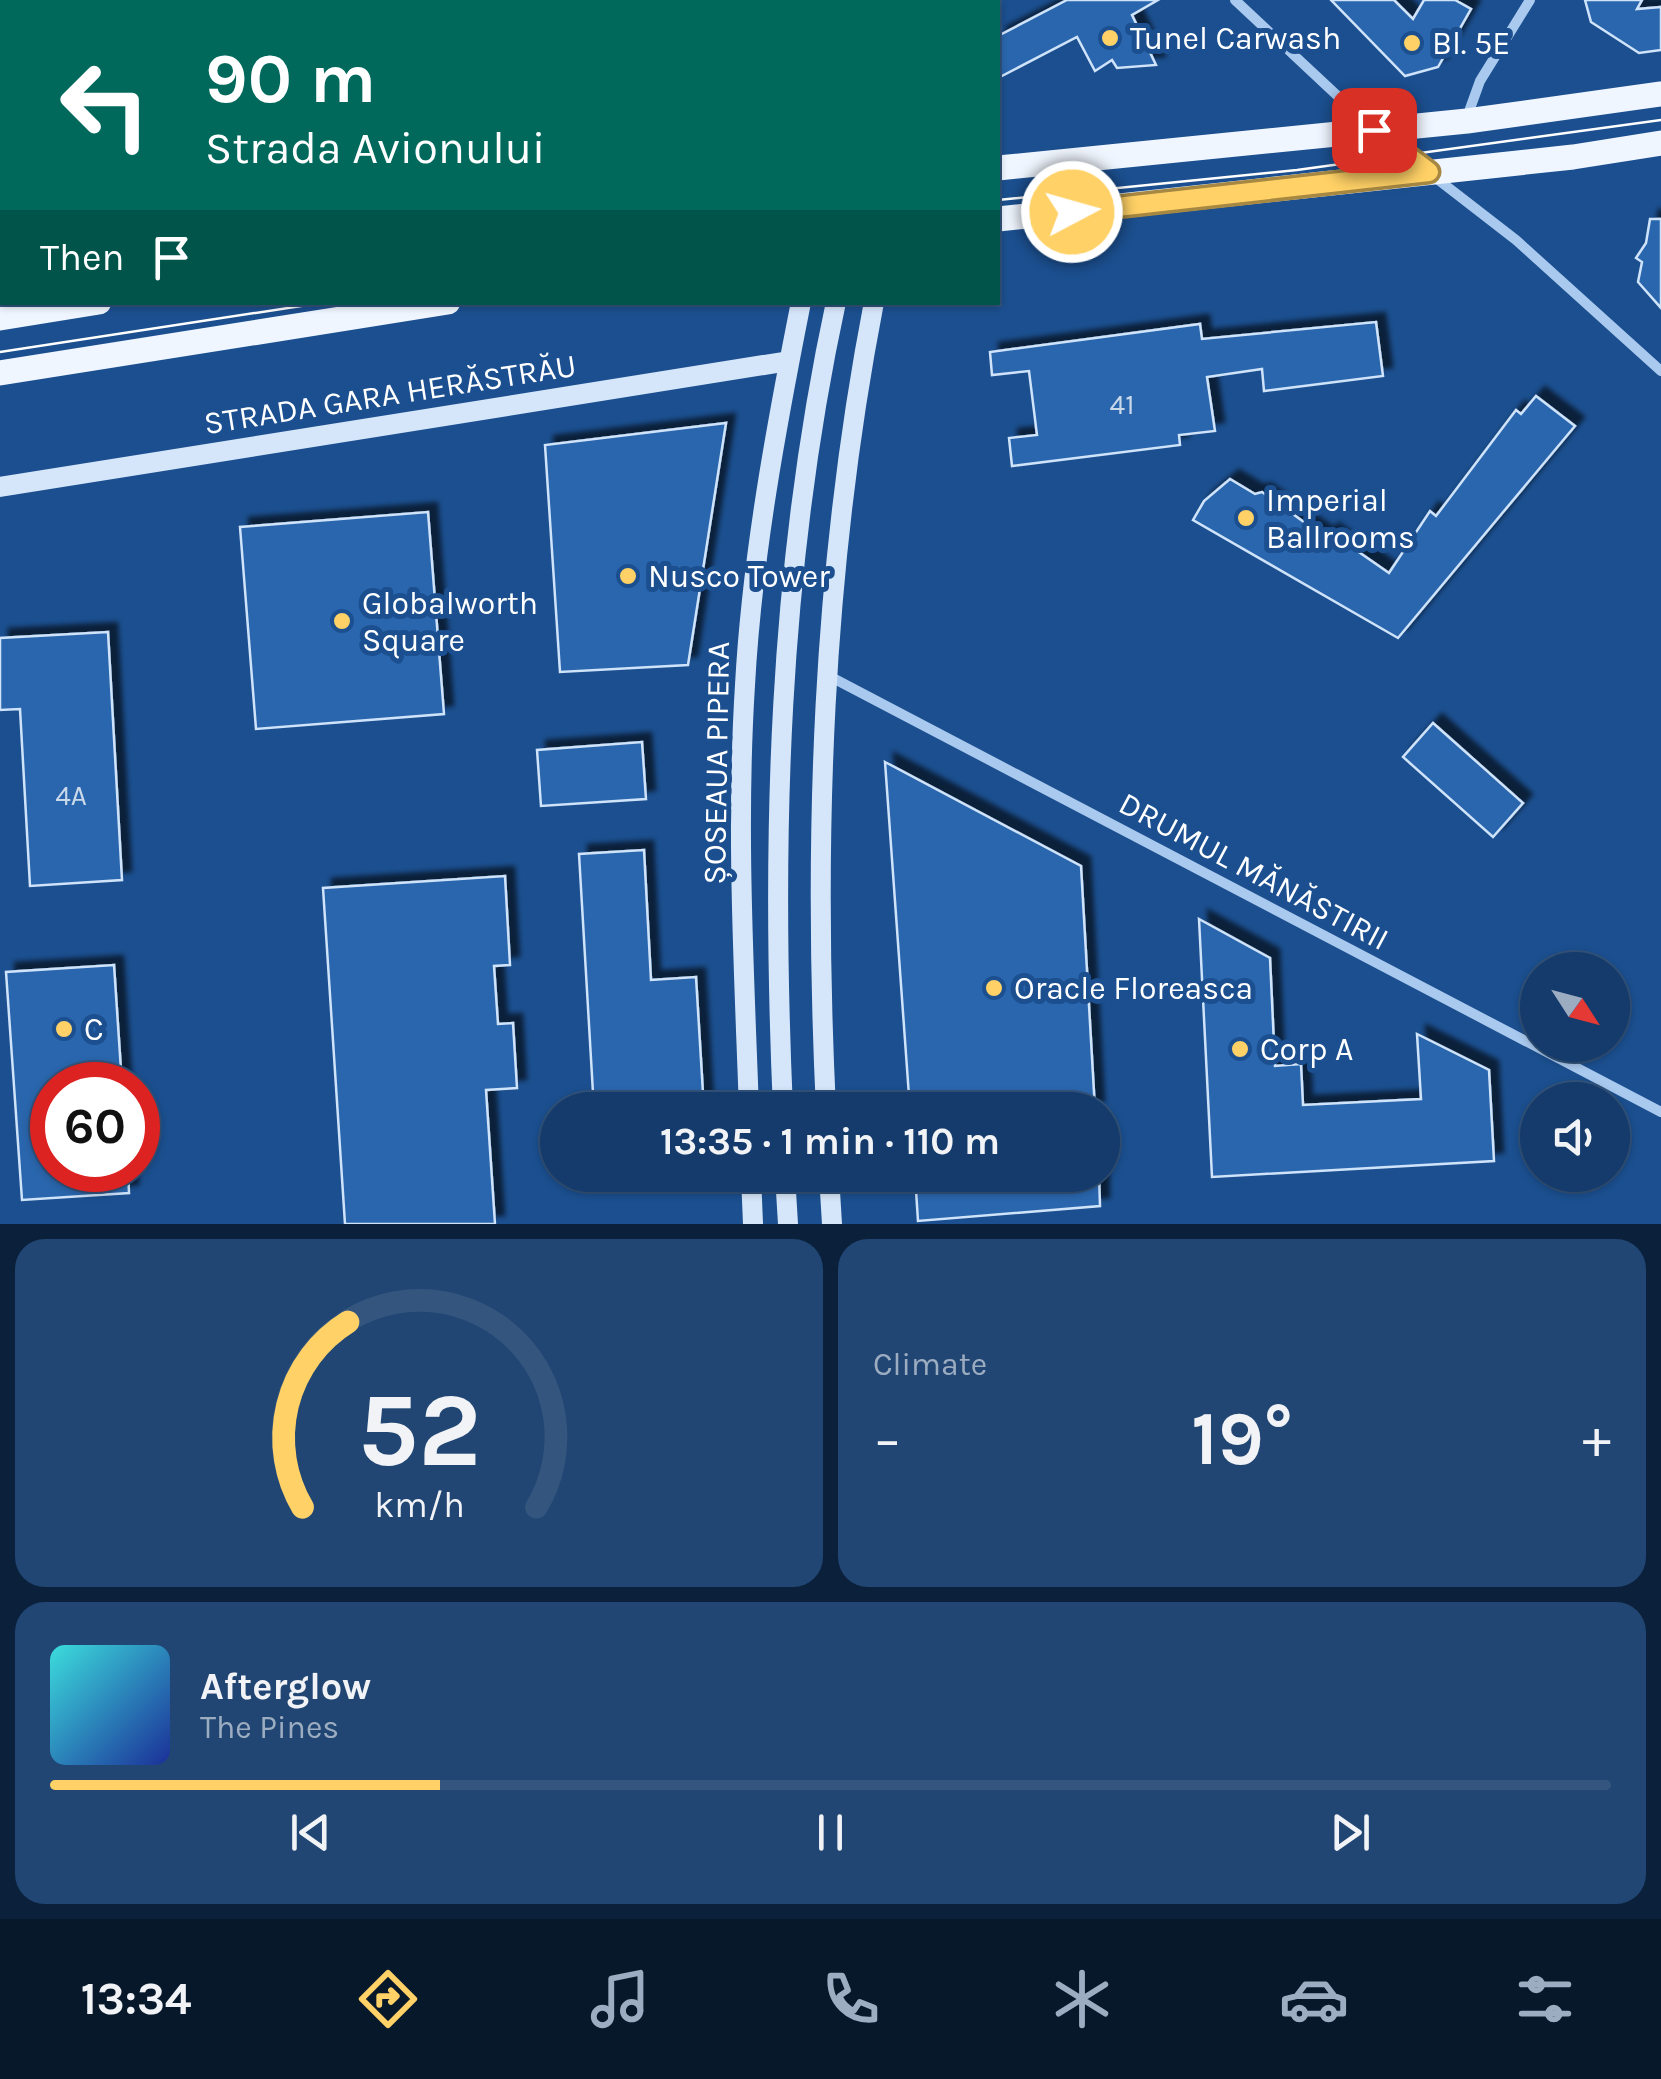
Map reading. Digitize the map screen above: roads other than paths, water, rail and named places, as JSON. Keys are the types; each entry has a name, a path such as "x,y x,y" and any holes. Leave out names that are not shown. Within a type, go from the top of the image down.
{"main road":[{"path":"1000,168 1466,120 1661,94"},
{"path":"1000,219 1661,143"},
{"path":"0,318 80,305"},
{"path":"0,373 429,305"},
{"name":"ȘOSEAUA PIPERA","path":"748,1092 740,850 744,688 759,551 800,305"},
{"path":"782,1092 776,894 784,652 803,488 835,305"},
{"path":"825,1092 820,985 825,674 836,540 874,305"},
{"name":"STRADA GARA HERĂSTRĂU","path":"0,488 790,362"},
{"path":"752,1192 753,1224"},
{"path":"787,1192 788,1224"},
{"path":"830,1192 832,1224"}],"street":[{"path":"1235,0 1374,130 1516,240 1661,371"},
{"path":"1466,120 1480,81 1530,0"},
{"name":"DRUMUL MĂNĂSTIRII","path":"825,674 1661,1112"}],"tram line":[{"path":"1000,200 1297,170 1661,120"},
{"path":"0,352 307,305"}],"place":[{"name":"Tunel Carwash","path":"1110,38"},
{"name":"Bl. 5E","path":"1412,43"},
{"name":"Imperial Ballrooms","path":"1246,518"},
{"name":"Nusco Tower","path":"628,576"},
{"name":"Globalworth Square","path":"342,621"},
{"name":"Oracle Floreasca","path":"994,988"},
{"name":"C","path":"64,1029"},
{"name":"Corp A","path":"1240,1049"}]}
